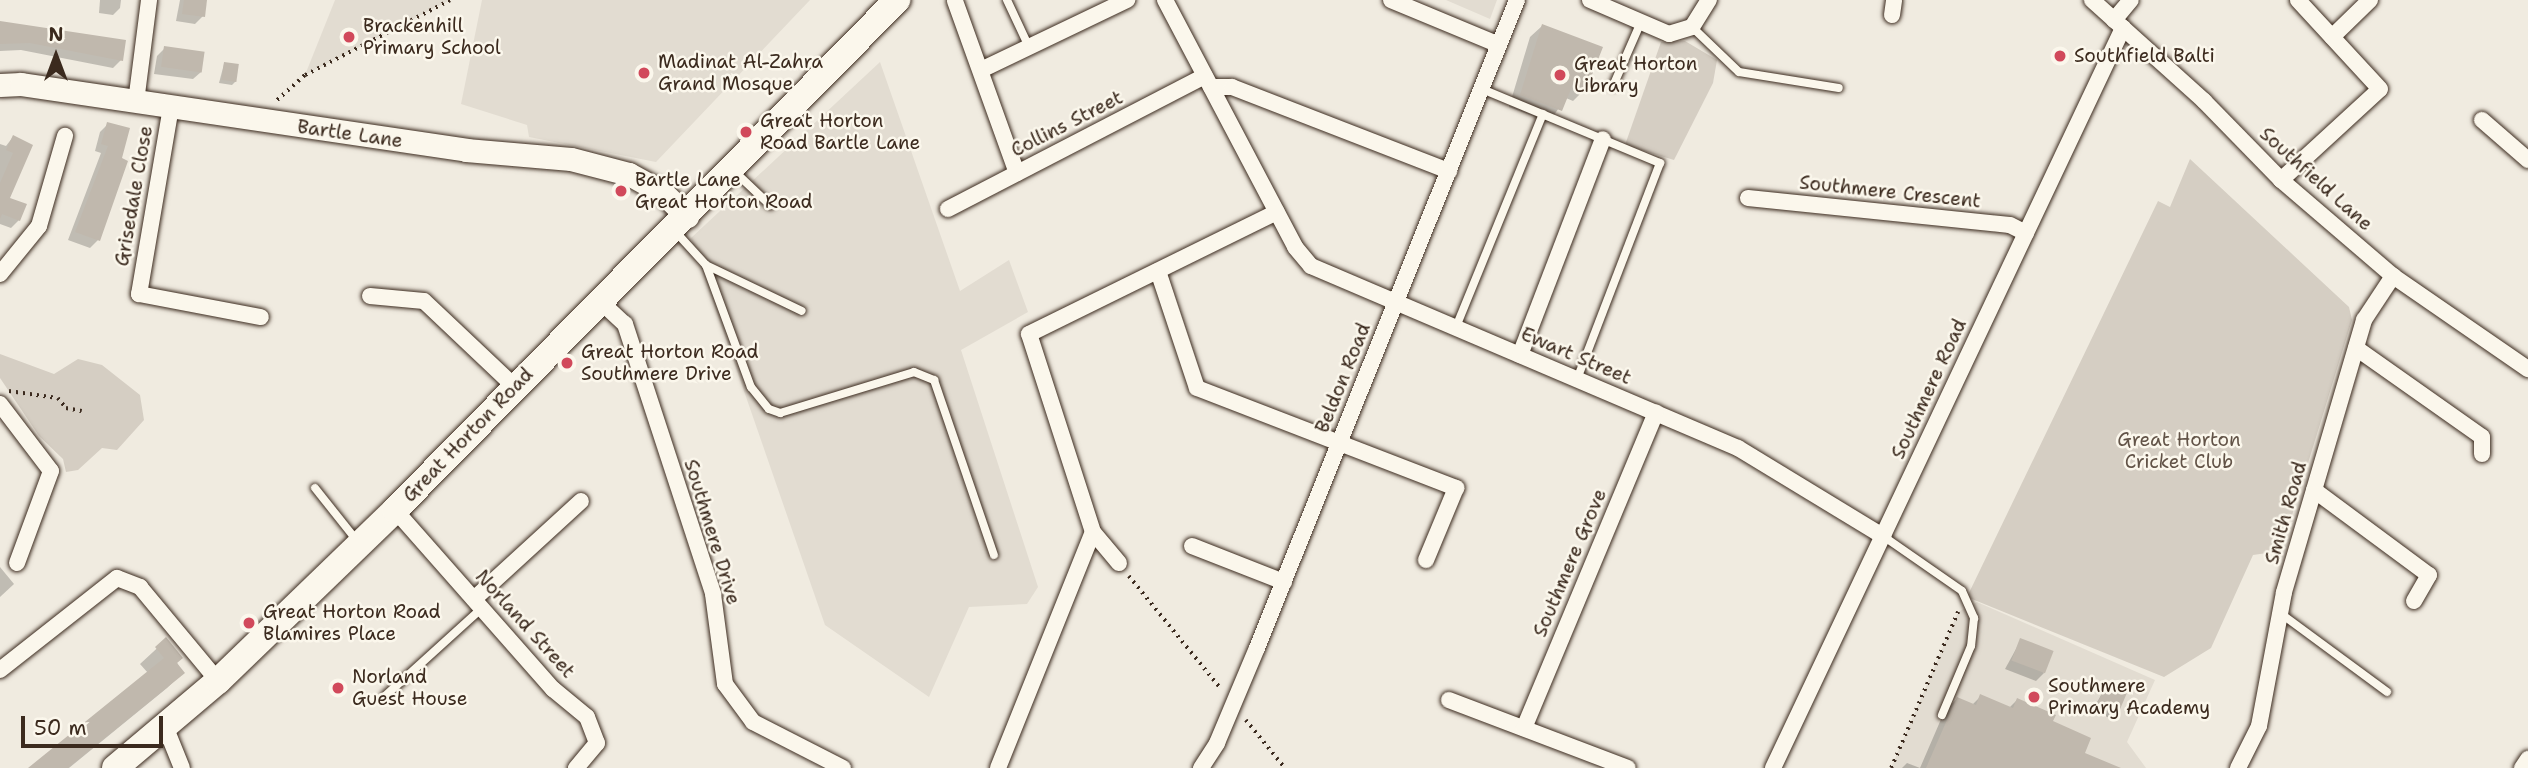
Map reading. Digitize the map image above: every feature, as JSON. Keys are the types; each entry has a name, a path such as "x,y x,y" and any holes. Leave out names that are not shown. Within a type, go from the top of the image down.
{"main road":[{"name":"Great Horton Road","path":"115,768 218,681 358,542 395,510 897,0"}],"street":[{"path":"136,102 149,0"},
{"path":"983,69 1127,0"},
{"name":"Ewart Street","path":"1165,0 1277,212 1311,267 1738,448 1883,536"},
{"path":"1391,0 1499,45"},
{"name":"Beldon Road","path":"1201,768 1233,704 1284,582 1517,0"},
{"path":"1590,0 1669,34 1692,27 1709,0"},
{"name":"Southfield Lane","path":"2092,0 2281,180 2393,276 2528,369"},
{"name":"Southmere Road","path":"1773,768 2026,233 2118,24 2132,0"},
{"path":"2281,180 2380,89 2298,0"},
{"path":"2332,37 2370,0"},
{"path":"955,1 983,69 1017,173"},
{"path":"1208,82 1232,87 1448,171"},
{"name":"Collins Street","path":"948,209 1208,82"},
{"name":"Bartle Lane","path":"0,85 21,84 466,150 571,159 629,174 662,191 680,223"},
{"name":"Grisedale Close","path":"171,107 139,295 261,317"},
{"path":"2482,120 2528,160"},
{"path":"0,274 39,226 65,136"},
{"path":"1520,355 1603,139"},
{"name":"Southmere Crescent","path":"1748,198 2010,225 2026,233"},
{"path":"1119,564 1093,532 1029,334 1277,212"},
{"path":"1158,271 1198,388 1456,488 1426,560"},
{"name":"Smith Road","path":"2238,768 2259,726 2280,613 2364,320 2393,276"},
{"path":"370,296 424,301 515,387"},
{"name":"Southmere Drive","path":"601,302 625,324 705,568 713,594 725,684 753,722 843,768"},
{"path":"2356,348 2482,437 2482,454"},
{"path":"0,404 51,471 17,563"},
{"name":"Southmere Grove","path":"1524,728 1656,413"},
{"path":"2314,490 2429,575 2414,601"},
{"path":"478,603 581,501"},
{"name":"Norland Street","path":"395,510 553,689 587,717 597,743 576,768"},
{"path":"998,768 1093,532"},
{"path":"1192,546 1284,582"},
{"path":"0,670 117,578 140,587 218,681"},
{"path":"1450,700 1628,768"},
{"path":"165,726 182,768"},
{"path":"2522,768 2528,759"}],"lane":[{"path":"1007,0 1029,47"},
{"path":"1613,86 1641,22"},
{"path":"1692,27 1739,72 1839,88"},
{"path":"1482,89 1603,139 1660,166 1577,379"},
{"path":"1456,327 1542,114"},
{"path":"732,169 771,205"},
{"path":"680,223 706,265 751,387 769,409 780,413 914,372 934,380 994,555"},
{"path":"706,265 802,311"},
{"path":"315,488 358,542"},
{"name":"Ewart Street","path":"1883,536 1937,571 1965,596"},
{"path":"1941,715 1971,646 1974,618 1965,596"},
{"path":"384,696 478,603"},
{"path":"2280,613 2387,692"}],"path":[{"path":"254,120 305,75 450,0"},
{"path":"0,390 58,398 66,408 82,411"},
{"path":"1119,564 1285,768"},
{"path":"1891,768 1965,596"}],"shaded area":[{"name":"Brackenhill Primary School","path":"335,0 450,0 305,75"},
{"path":"482,0 810,0 656,162 529,137 527,125 461,104"},
{"path":"1446,0 1497,0 1490,19"},
{"path":"880,62 960,291 1009,260 1028,312 961,350 1038,587 1027,604 969,607 929,697 825,625 691,238"},
{"name":"Southmere Primary Academy","path":"1977,602 2155,680 2127,742 2146,768 1891,768 1958,612"}],"green space":[{"path":"1685,41 1717,60 1713,83 1674,160 1625,145 1661,42"},
{"name":"Great Horton Cricket Club","path":"2190,159 2349,307 2352,320 2281,551 2253,555 2211,648 2164,677 1967,597 2158,201 2170,207"},
{"path":"0,354 54,374 78,359 102,365 140,395 144,420 117,450 102,448 78,470 66,472 63,459 39,436 0,378"}],"building":[{"path":"184,0 207,0 205,17 182,14"},
{"path":"0,21 126,40 123,61 30,43 0,44"},
{"name":"Great Horton Library","path":"1542,24 1603,47 1586,90 1573,84 1562,111 1520,95"},
{"path":"164,46 205,52 202,73 161,67"},
{"path":"224,62 239,64 236,82 221,80"},
{"path":"107,122 130,128 122,158 128,161 100,241 75,232 108,146 101,144"},
{"path":"13,135 33,145 10,198 27,204 20,221 2,214 0,219 0,183 13,153 6,150"},
{"path":"166,637 183,658 177,663 185,673 68,768 28,768 164,658 155,647"},
{"path":"2020,638 2054,651 2045,673 2011,660"},
{"path":"2107,681 2128,690 2119,712 2098,703"},
{"path":"1980,694 2013,708 2017,698 2056,715 2053,721 2091,738 2085,753 2121,768 1926,768 1957,697 1976,705"}],"place":[{"name":"Brackenhill Primary School","path":"349,37"},
{"name":"Southfield Balti","path":"2060,56"},
{"name":"Madinat Al-Zahra Grand Mosque","path":"644,73"},
{"name":"Great Horton Library","path":"1560,75"},
{"name":"Great Horton Road Bartle Lane","path":"746,132"},
{"name":"Bartle Lane Great Horton Road","path":"621,191"},
{"name":"Great Horton Road Southmere Drive","path":"567,363"},
{"name":"Great Horton Road Blamires Place","path":"249,623"},
{"name":"Norland Guest House","path":"338,688"},
{"name":"Southmere Primary Academy","path":"2034,697"}]}
